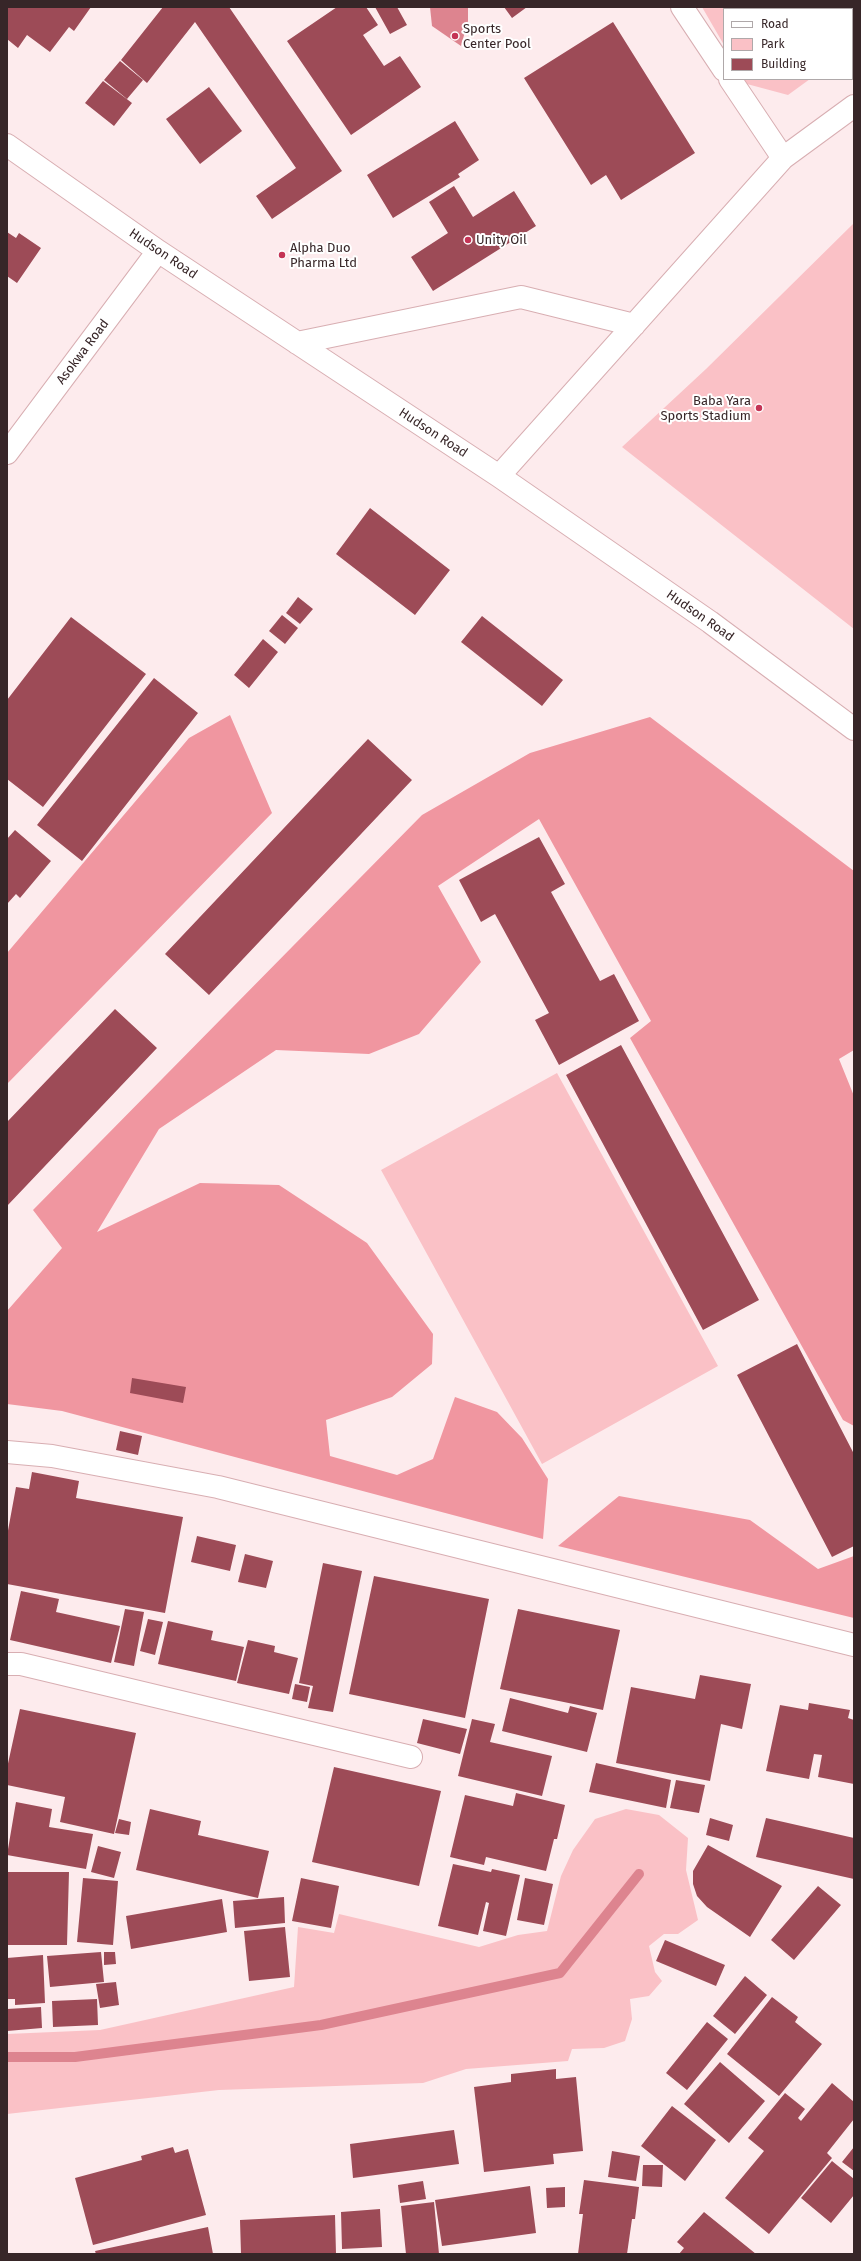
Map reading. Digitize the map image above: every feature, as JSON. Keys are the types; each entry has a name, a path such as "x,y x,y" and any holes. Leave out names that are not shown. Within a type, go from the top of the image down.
{"street":[{"path":"682,7 723,68"},
{"path":"731,80 783,158"},
{"path":"499,476 783,158 854,106"},
{"name":"Hudson Road","path":"7,145 158,251 499,476 710,622 854,729"},
{"name":"Asokwa Road","path":"7,453 158,251"},
{"path":"297,343 521,297 634,325"},
{"path":"7,1452 52,1456 218,1488 854,1645"},
{"path":"7,1664 21,1664 411,1757"}],"green space":[{"path":"702,7 854,7 853,47 853,8 723,8 723,43"},
{"path":"745,80 809,80 788,95 747,84"},
{"name":"Baba Yara Sports Stadium","path":"854,223 854,629 622,447 706,369"},
{"path":"557,1073 718,1366 542,1464 381,1170"},
{"path":"626,1809 659,1815 688,1838 686,1870 698,1920 678,1934 664,1934 649,1946 655,1972 662,1981 649,1996 630,1999 632,2019 625,2041 604,2048 572,2049 568,2061 466,2069 423,2083 219,2090 7,2114 7,2034 100,2030 294,1987 298,1927 334,1933 339,1914 479,1947 518,1935 547,1931 561,1876 573,1850 595,1819"}],"shaded area":[{"name":"Sports Center Pool","path":"430,7 468,7 468,21 461,46 432,26"},
{"path":"230,715 272,813 7,1084 7,953 189,738"},
{"path":"650,717 854,871 854,1050 839,1059 854,1096 854,1426 843,1420 630,1038 651,1021 539,819 438,886 481,962 419,1034 369,1054 276,1050 159,1129 97,1232 200,1183 279,1185 367,1243 433,1334 432,1364 392,1397 326,1420 330,1456 397,1475 433,1459 455,1397 497,1412 522,1438 548,1479 543,1539 62,1411 7,1404 7,1311 62,1248 33,1210 422,815 530,753"},
{"path":"619,1496 750,1520 818,1569 854,1556 854,1618 558,1546"}],"building":[{"path":"7,7 91,7 74,31 69,27 50,52 27,35 18,48 7,39"},
{"path":"163,7 229,7 342,171 272,219 256,196 296,168 195,22 147,83 121,60"},
{"path":"337,7 366,7 378,25 363,35 384,66 400,56 421,87 351,135 287,41"},
{"path":"375,7 397,7 407,25 390,34"},
{"path":"504,7 527,7 512,18"},
{"path":"613,22 695,153 621,200 606,175 591,185 524,78"},
{"path":"120,61 143,80 127,99 104,80"},
{"path":"103,81 132,103 114,126 85,103"},
{"path":"209,87 242,131 200,164 166,119"},
{"path":"455,121 479,160 458,174 460,177 393,218 367,175"},
{"path":"454,186 473,217 514,191 536,226 433,291 411,257 448,233 429,202"},
{"path":"7,232 16,238 19,233 41,248 17,283 7,276"},
{"path":"370,508 450,570 415,615 336,554"},
{"path":"298,597 313,609 300,624 286,613"},
{"path":"282,615 298,628 285,644 269,631"},
{"path":"482,616 563,680 542,706 461,642"},
{"path":"71,617 146,674 43,807 7,779 7,700"},
{"path":"263,639 278,652 249,688 234,675"},
{"path":"154,678 198,713 82,861 37,825"},
{"path":"368,739 412,780 209,995 165,954"},
{"path":"15,830 51,861 20,898 16,894 7,904 7,839"},
{"path":"539,837 565,884 551,892 600,981 614,974 639,1021 559,1065 535,1020 549,1013 495,914 481,922 459,880"},
{"path":"115,1009 157,1048 7,1206 7,1122"},
{"path":"621,1045 759,1300 703,1330 566,1075"},
{"path":"797,1344 854,1454 854,1546 832,1557 737,1375"},
{"path":"132,1378 186,1387 183,1403 130,1393"},
{"path":"120,1431 142,1436 138,1455 116,1450"},
{"path":"32,1472 79,1481 76,1498 183,1517 165,1613 7,1584 7,1536 16,1487 29,1489"},
{"path":"197,1536 236,1545 230,1571 191,1562"},
{"path":"245,1554 273,1561 266,1588 238,1582"},
{"path":"323,1563 362,1571 333,1712 308,1708 313,1686 299,1683"},
{"path":"374,1576 489,1599 465,1718 349,1694"},
{"path":"21,1591 59,1599 56,1612 120,1626 111,1663 10,1640"},
{"path":"125,1609 144,1612 134,1666 114,1662"},
{"path":"518,1609 620,1630 603,1710 500,1689"},
{"path":"148,1619 163,1622 155,1655 140,1651"},
{"path":"168,1621 213,1631 211,1640 244,1647 236,1681 158,1664"},
{"path":"248,1640 275,1646 274,1652 298,1658 289,1694 237,1683"},
{"path":"700,1675 751,1684 742,1729 721,1724 710,1781 616,1763 631,1687 695,1699"},
{"path":"295,1684 310,1687 307,1702 292,1699"},
{"path":"510,1698 568,1713 570,1706 597,1713 587,1752 502,1731"},
{"path":"809,1703 850,1710 848,1718 854,1720 854,1784 818,1777 822,1755 814,1754 809,1779 766,1771 780,1705 808,1710"},
{"path":"20,1709 136,1733 114,1834 60,1822 65,1797 7,1785 7,1768"},
{"path":"423,1719 467,1729 460,1754 417,1743"},
{"path":"472,1719 495,1724 490,1742 552,1756 542,1796 458,1776"},
{"path":"596,1763 671,1780 666,1808 589,1792"},
{"path":"334,1767 441,1791 419,1886 312,1862"},
{"path":"676,1780 705,1785 699,1813 670,1808"},
{"path":"516,1793 565,1805 557,1839 554,1839 546,1871 486,1857 484,1865 450,1857 465,1795 513,1806"},
{"path":"16,1802 52,1809 49,1827 93,1834 86,1869 7,1855"},
{"path":"150,1809 201,1821 198,1835 269,1851 258,1898 136,1870"},
{"path":"710,1818 733,1825 729,1841 706,1835"},
{"path":"766,1818 854,1838 854,1879 756,1857"},
{"path":"119,1819 131,1822 129,1835 115,1833"},
{"path":"708,1845 782,1886 750,1937 707,1907 697,1896 693,1884 693,1871"},
{"path":"98,1846 121,1852 114,1878 91,1872"},
{"path":"453,1864 491,1872 492,1869 520,1875 506,1936 483,1931 489,1903 486,1902 478,1935 438,1926"},
{"path":"7,1872 69,1872 67,1945 7,1945"},
{"path":"83,1878 118,1881 113,1945 77,1942"},
{"path":"301,1878 339,1886 331,1928 292,1921"},
{"path":"525,1878 553,1884 544,1925 517,1920"},
{"path":"818,1886 841,1905 794,1960 771,1940"},
{"path":"284,1897 285,1923 235,1928 233,1901"},
{"path":"222,1899 227,1932 131,1949 126,1916"},
{"path":"285,1927 290,1977 249,1981 244,1931"},
{"path":"665,1940 725,1965 716,1986 656,1961"},
{"path":"101,1952 104,1982 50,1987 47,1956"},
{"path":"104,1952 115,1952 116,1964 104,1965"},
{"path":"43,1955 45,2003 15,2005 15,1999 7,1999 7,1958"},
{"path":"745,1976 767,1995 735,2034 713,2016"},
{"path":"116,1982 119,2005 100,2008 96,1984"},
{"path":"772,1997 798,2017 795,2022 822,2044 779,2096 727,2054"},
{"path":"97,1999 98,2025 53,2027 52,2001"},
{"path":"41,2007 42,2028 7,2031 7,2009"},
{"path":"707,2022 728,2039 687,2090 666,2073"},
{"path":"720,2062 765,2101 729,2143 684,2104"},
{"path":"556,2069 556,2079 576,2077 583,2151 553,2154 554,2164 484,2172 474,2087 511,2082 511,2074"},
{"path":"832,2083 854,2102 854,2119 827,2153 832,2158 769,2234 725,2198 764,2151 748,2138 785,2093 805,2109 798,2118 801,2121"},
{"path":"672,2106 716,2140 685,2181 641,2146"},
{"path":"454,2130 459,2164 353,2178 350,2144"},
{"path":"173,2147 175,2153 188,2149 206,2215 93,2245 75,2178 142,2160 141,2156"},
{"path":"854,2147 854,2171 842,2162"},
{"path":"612,2151 640,2156 636,2181 608,2177"},
{"path":"832,2161 854,2179 854,2195 831,2223 801,2198"},
{"path":"643,2165 663,2165 662,2187 642,2186"},
{"path":"584,2180 639,2187 635,2219 632,2219 627,2254 578,2254 583,2214 579,2214"},
{"path":"423,2181 426,2199 400,2203 398,2185"},
{"path":"530,2186 536,2233 442,2246 435,2200"},
{"path":"565,2187 565,2207 547,2208 546,2188"},
{"path":"434,2202 439,2254 406,2254 401,2206"},
{"path":"380,2209 382,2247 342,2249 341,2212"},
{"path":"704,2212 756,2254 679,2254 684,2248 677,2242"},
{"path":"335,2215 336,2254 241,2254 240,2220"},
{"path":"208,2227 213,2254 96,2254 95,2251"}],"waterway":[{"path":"7,2057 75,2057 321,2025 560,1973 639,1874"}],"place":[{"name":"Sports Center Pool","path":"455,36"},
{"name":"Unity Oil","path":"468,240"},
{"name":"Alpha Duo Pharma Ltd","path":"282,255"},
{"name":"Baba Yara Sports Stadium","path":"759,408"}]}
